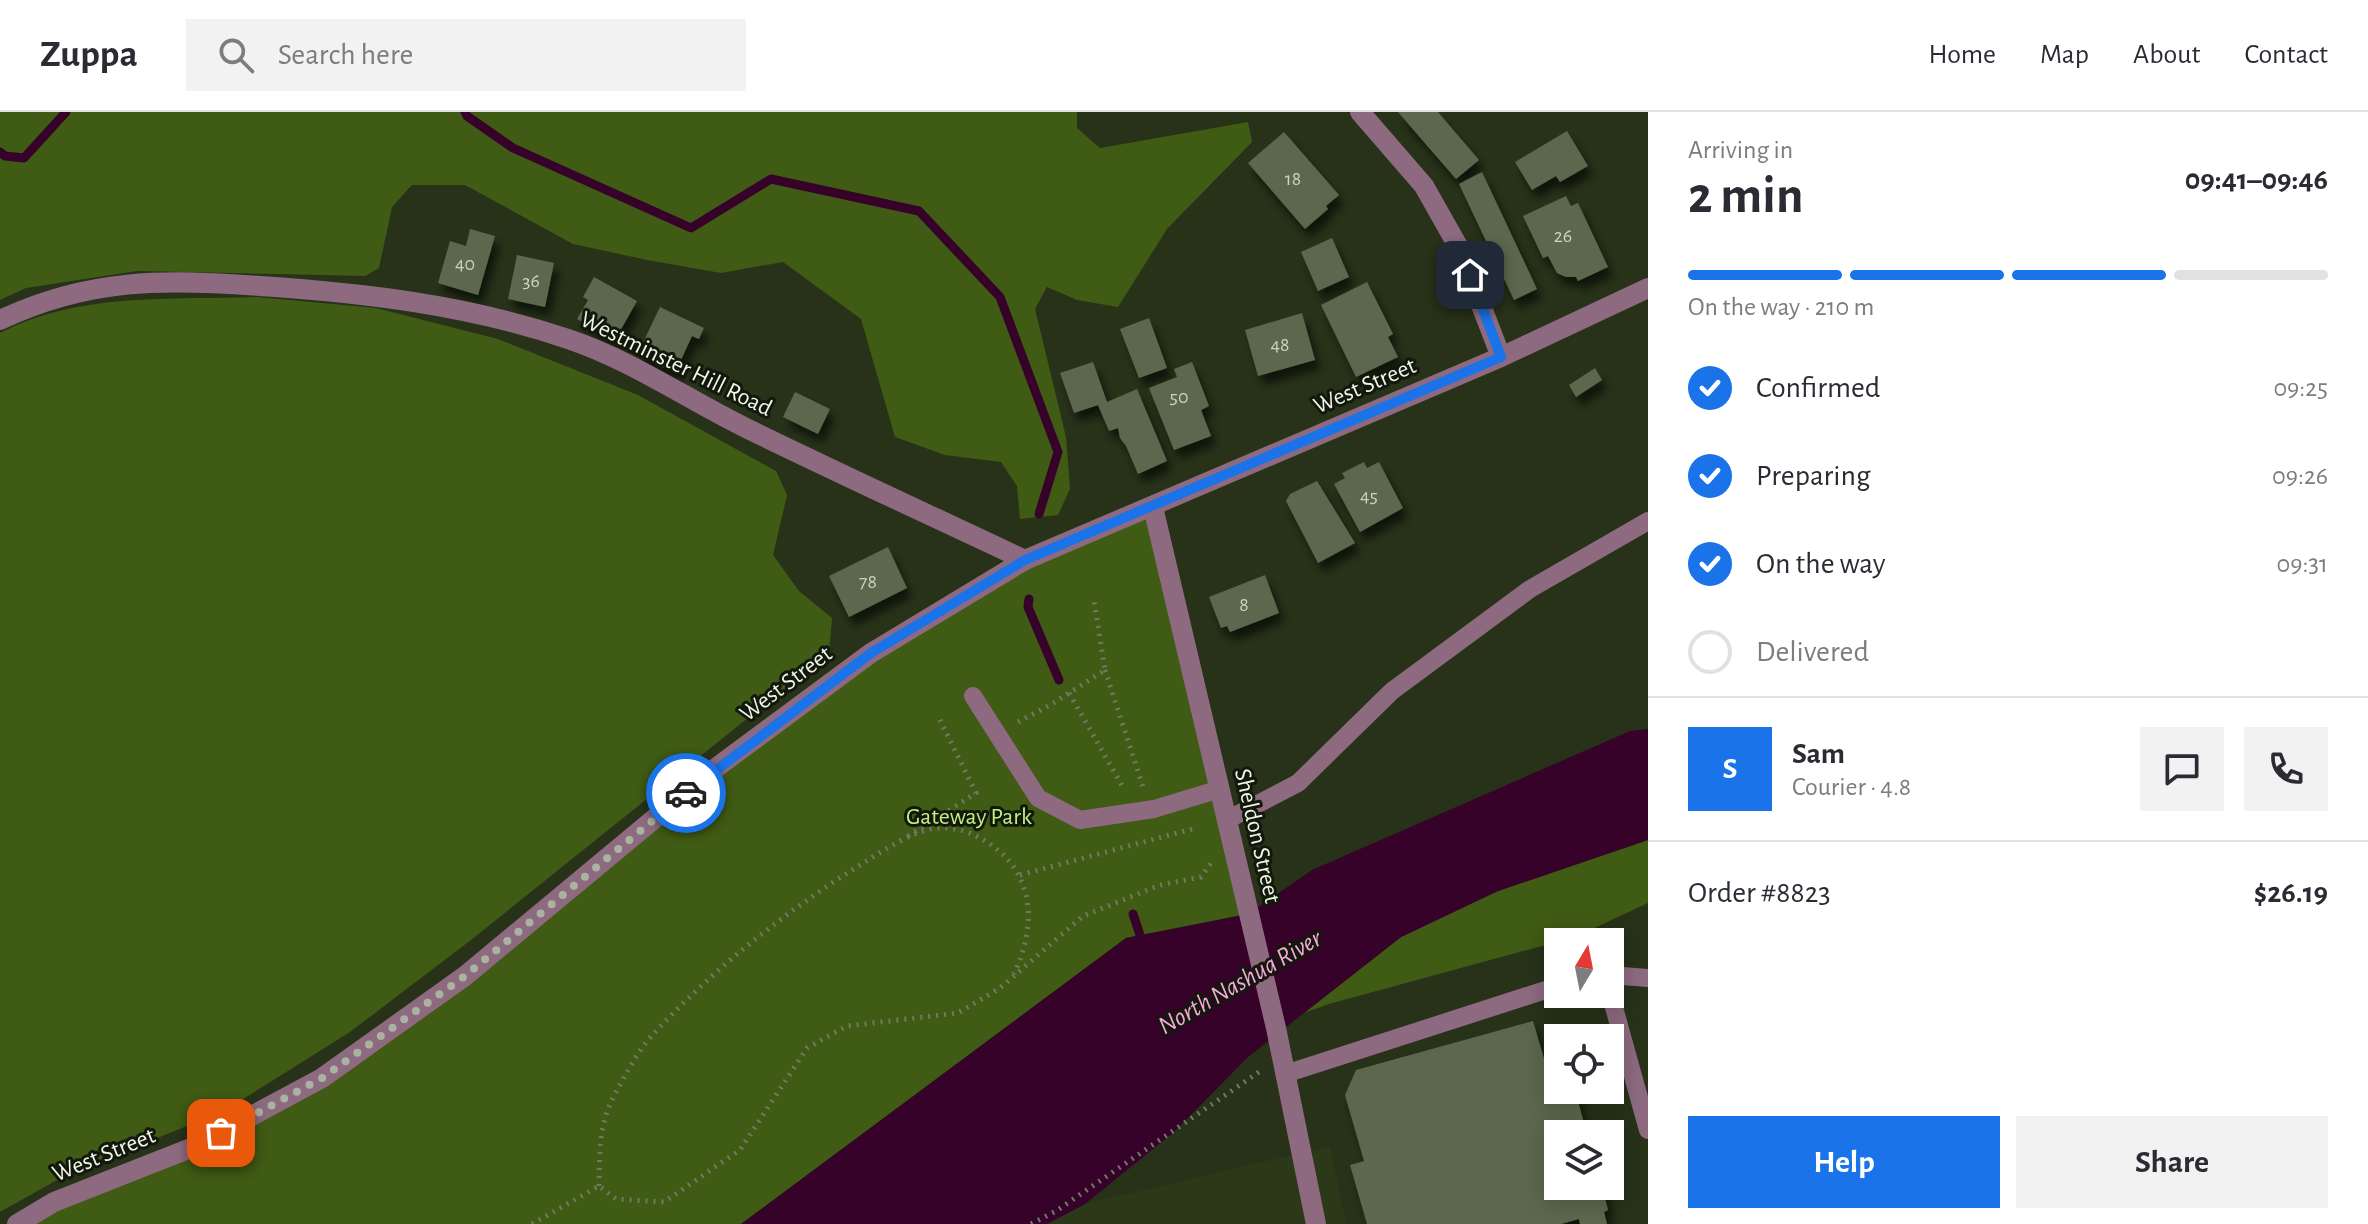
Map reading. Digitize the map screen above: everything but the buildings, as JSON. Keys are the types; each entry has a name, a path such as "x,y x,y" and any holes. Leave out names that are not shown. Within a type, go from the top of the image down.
{"street":[{"path":"1360,112 1424,186 1459,248 1501,357"},
{"name":"Westminster Hill Road","path":"0,320 71,292 156,282 201,282 373,294 460,309 569,339 602,352 768,439 1025,560"},
{"name":"West Street","path":"17,1224 54,1202 196,1146 322,1078 465,976 713,770 871,653 1025,560 1501,357 1648,288"},
{"name":"Sheldon Street","path":"1153,507 1276,1028 1316,1224"}],"lane":[{"path":"1227,820 1298,783 1392,691 1530,589 1648,521"},
{"path":"973,696 1038,798 1080,820 1154,809 1220,789"},
{"path":"1624,976 1648,978"},
{"path":"1283,1066 1544,990"},
{"path":"1614,1008 1648,1130"}],"path":[{"path":"1094,601 1105,670 1145,795"},
{"path":"1013,724 1105,670"},
{"path":"1069,693 1125,790"},
{"path":"599,1186 600,1130 615,1094 653,1034 729,960 808,898 976,793 938,716"},
{"path":"897,843 938,827 974,833 1000,851 1020,875 1029,908 1026,949 1012,978"},
{"path":"1020,875 1196,828"},
{"path":"599,1186 616,1199 664,1202 740,1150 807,1048 847,1026 958,1013 1000,988 1083,916 1160,885 1201,877 1215,858"},
{"path":"1031,1224 1283,1066"},
{"path":"532,1224 599,1186"}],"shaded area":[{"path":"1330,1146 1346,1224 1047,1224 1085,1204"}],"green space":[{"path":"0,112 1077,112 1077,128 1100,148 1248,122 1252,142 1167,229 1118,307 1077,300 1047,287 1035,309 1066,437 1070,489 1058,515 1020,519 1017,486 1001,462 945,455 895,437 861,319 783,262 721,273 573,244 465,185 412,185 392,207 379,268 365,276 137,271 26,288 0,300"},
{"path":"257,297 376,308 498,339 638,395 776,471 787,495 773,555 799,591 832,618 829,653 471,940 350,1032 224,1111 66,1175 0,1212 0,333 61,310 93,304"},
{"name":"Gateway Park","path":"1153,507 1248,914 1126,938 741,1224 17,1224 322,1078 713,770 1025,560"},
{"path":"1648,840 1648,903 1594,928 1544,928 1544,945 1304,1013 1401,937 1498,891"}],"water":[{"name":"North Nashua River","path":"1648,729 1648,840 1498,891 1401,937 1248,1057 1174,1132 1085,1204 1047,1224 741,1224 1126,938 1248,914 1312,870 1630,731"}],"waterway":[{"path":"0,152 5,156 24,158 66,112"},
{"path":"465,112 513,148 691,228 771,179 919,211 1000,297 1058,452 1039,514"},
{"path":"1029,599 1028,607 1059,680"},
{"path":"1133,914 1140,935"}],"way so far":[{"path":"221,1133 322,1078 465,976 686,793"}],"route":[{"path":"686,793 871,653 1025,560 1501,357 1470,275"}]}
